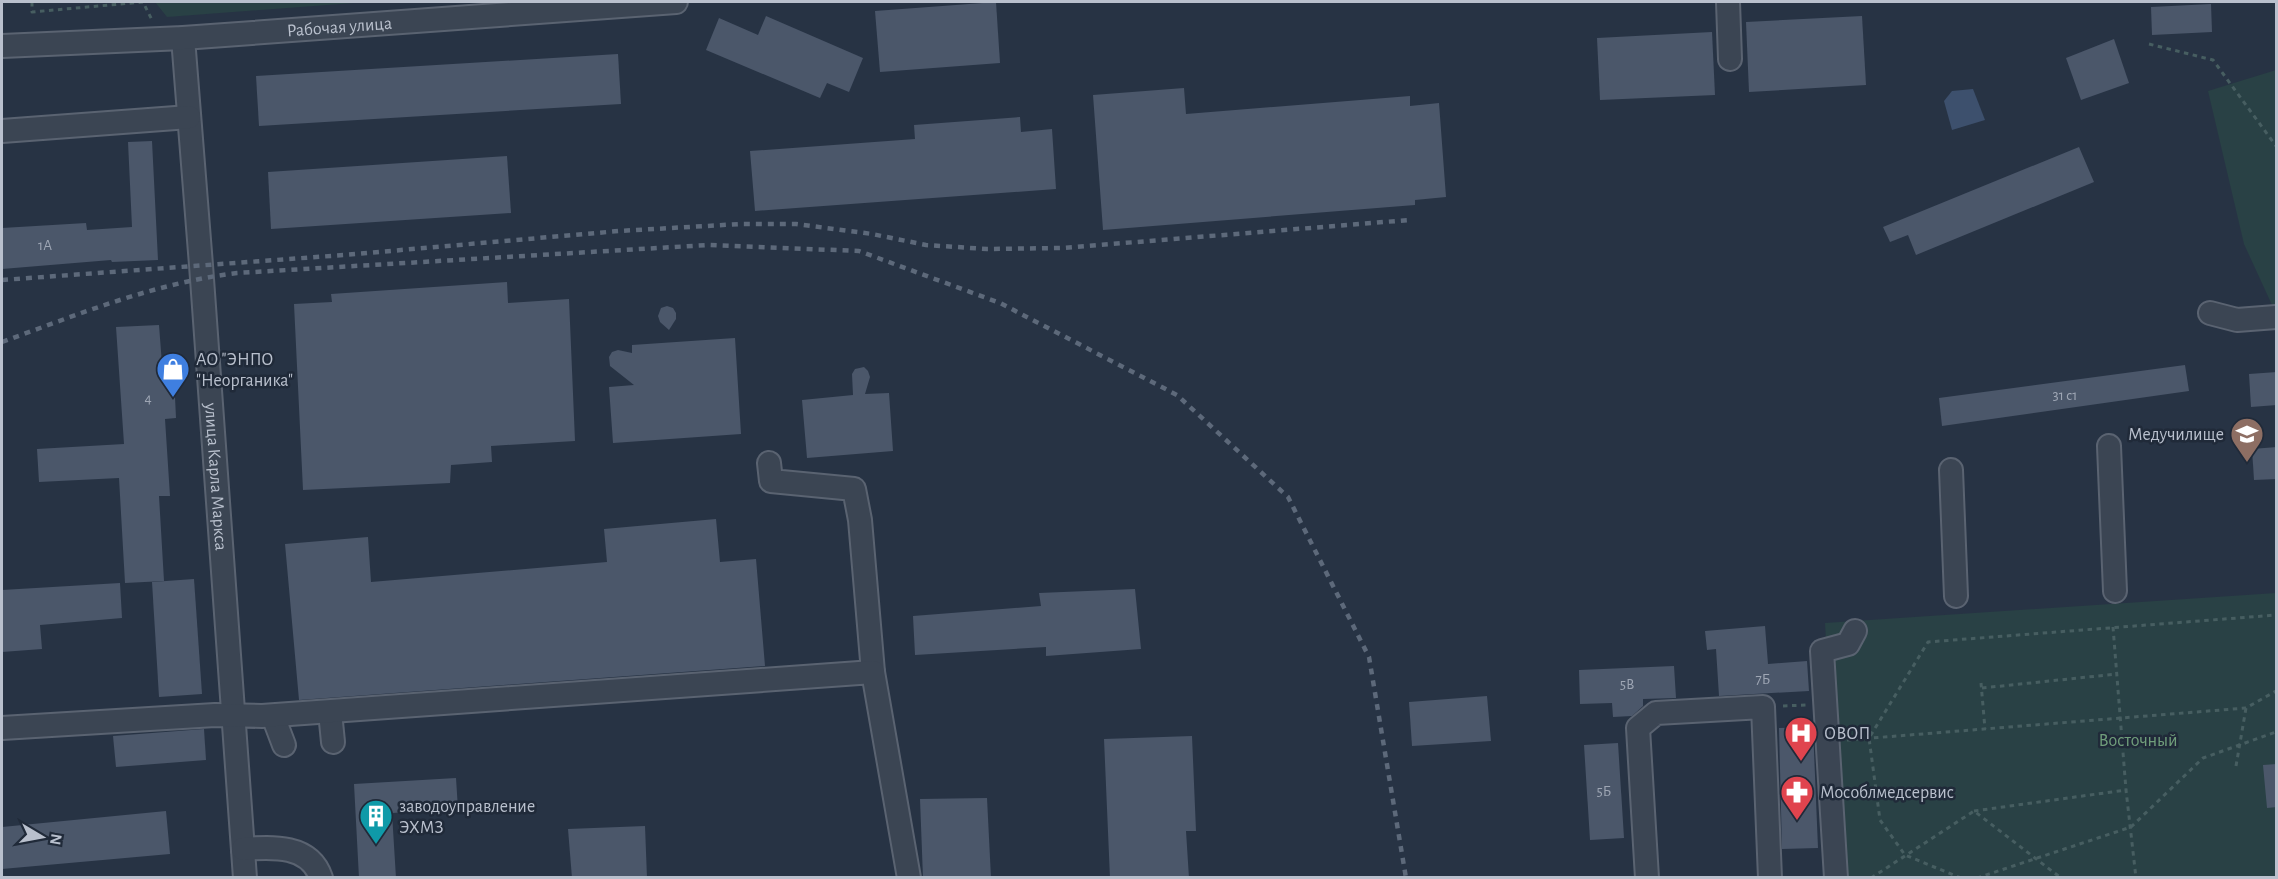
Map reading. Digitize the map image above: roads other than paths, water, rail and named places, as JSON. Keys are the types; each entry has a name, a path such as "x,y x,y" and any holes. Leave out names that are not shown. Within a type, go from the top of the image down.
{"street":[{"name":"Рабочая улица","path":"2,46 183,38 676,2"},
{"path":"1728,2 1730,59"},
{"name":"улица Карла Маркса","path":"183,38 245,878"},
{"path":"2,131 189,117"},
{"path":"2210,314 2237,320 2277,317"},
{"path":"2109,446 2115,591"},
{"path":"769,463 771,481 854,489 860,520 873,672 909,878"},
{"path":"1951,470 1956,596"},
{"path":"1836,878 1822,651 1848,644 1856,631"},
{"path":"2,728 215,715 273,716 873,672"},
{"path":"1647,878 1638,728 1656,713 1763,707 1770,878"},
{"path":"330,712 333,742"},
{"path":"273,716 284,745"},
{"path":"243,849 285,848 306,855 321,878"}],"water":[{"path":"1973,89 1985,120 1952,130 1944,101 1952,91"}],"railway":[{"path":"2,280 344,255 619,231 741,224 796,224 872,234 926,245 987,249 1062,248 1409,220"},
{"path":"2,342 89,310 147,292 237,273 708,245 859,251 1000,303 1177,395 1288,497 1369,657 1406,878"}],"place":[{"name":"АО \"ЭНПО \"Неорганика\"","path":"173,398"},
{"name":"Медучилище","path":"2247,463"},
{"name":"ОВОП","path":"1801,762"},
{"name":"Мособлмедсервис","path":"1797,821"},
{"name":"заводоуправление ЭХМЗ","path":"376,845"}],"park label":[{"name":"Восточный","path":"2138,740"}]}
